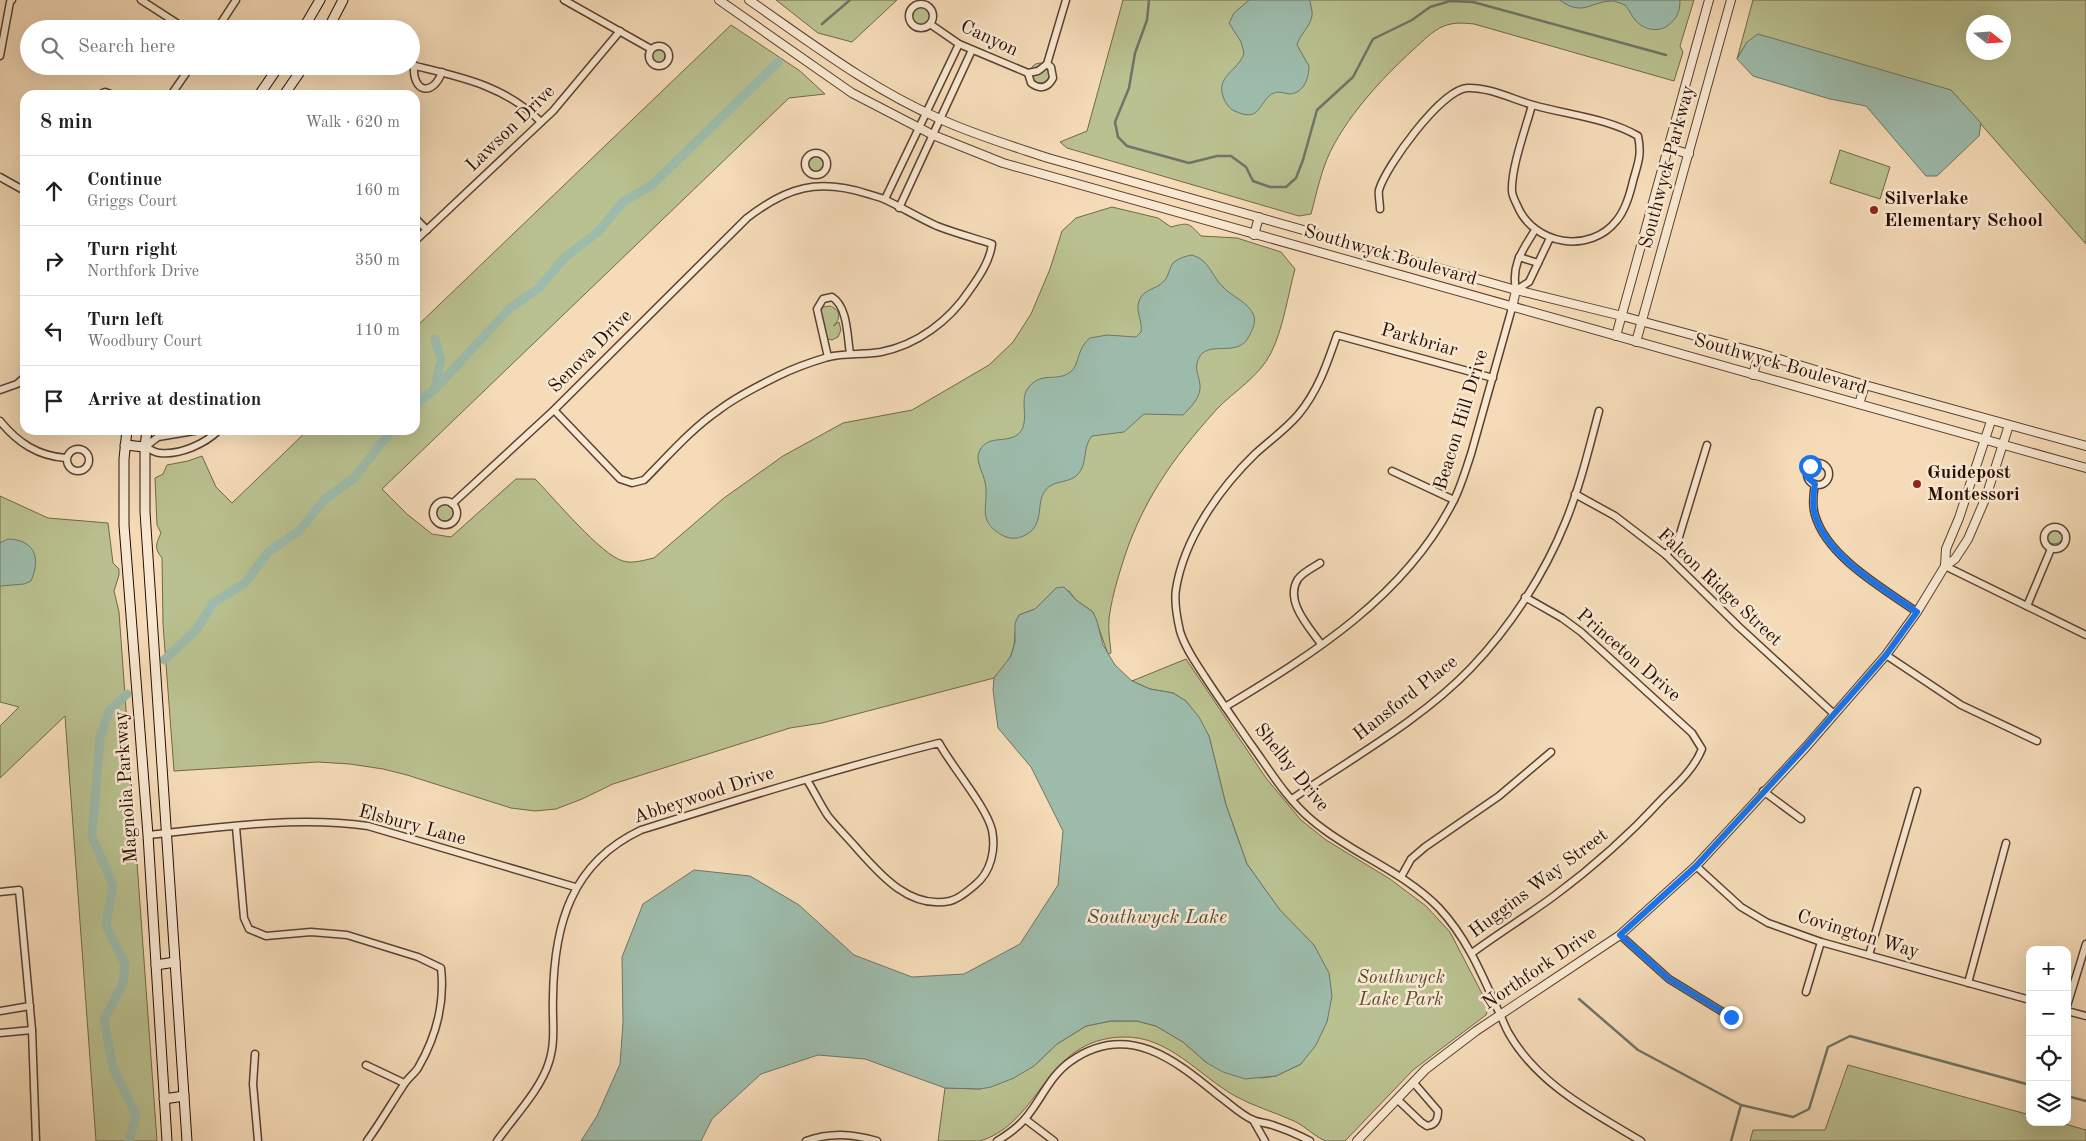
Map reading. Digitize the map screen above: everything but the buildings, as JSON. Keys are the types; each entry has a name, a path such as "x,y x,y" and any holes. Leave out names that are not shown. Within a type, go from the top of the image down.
{"main road":[{"path":"308,20 320,0"},
{"path":"333,20 343,0"},
{"path":"262,90 273,75"},
{"path":"287,90 298,75"},
{"name":"Magnolia Parkway","path":"126,435 124,525 148,835 167,1141"},
{"name":"Magnolia Parkway","path":"146,435 145,512 187,1141"},
{"path":"125,446 145,447"},
{"path":"156,964 175,962"},
{"path":"164,1099 184,1096"}],"street":[{"path":"142,0 172,20"},
{"path":"222,20 236,0"},
{"path":"564,0 651,49"},
{"name":"Southwyck Boulevard","path":"719,0 852,93 933,135 1003,163 1512,308 2086,468"},
{"name":"Southwyck Boulevard","path":"749,0 846,68 927,113 988,139 1048,158 1516,290 1642,321 1759,353 1864,385 2086,446"},
{"path":"1028,73 1031,83 1041,88 1046,86 1053,78 1051,67 1047,64 1066,0"},
{"name":"Southwyck Parkway","path":"1616,336 1709,0"},
{"name":"Southwyck Parkway","path":"1636,342 1731,0"},
{"path":"0,56 11,1"},
{"name":"Canyon","path":"930,24 959,44 1028,73 1038,71 1047,64"},
{"name":"Lawson Drive","path":"420,236 541,122 588,72 620,31"},
{"path":"885,199 959,44"},
{"path":"899,208 972,50"},
{"path":"420,67 442,72 506,94 524,106 541,122"},
{"path":"414,75 414,81 418,85 430,88 435,85 442,72"},
{"path":"175,90 185,75"},
{"path":"1380,209 1379,191 1387,173 1414,132 1447,98 1465,88 1493,92 1532,105 1624,128 1638,136 1641,152 1628,200 1617,220 1599,236 1572,242 1550,238 1535,230 1521,214 1512,192 1514,173 1532,105"},
{"path":"1669,148 1689,154"},
{"path":"554,410 620,479 632,483 644,480 706,420 730,402 784,373 828,357 850,353 879,352 908,343 934,329 956,309 986,263 992,244 938,226 899,208 885,199 854,190 820,186 817,175"},
{"path":"0,177 20,188"},
{"name":"Senova Drive","path":"452,504 554,410 746,218 768,202 784,194 801,188 820,186"},
{"path":"1254,235 1259,217"},
{"path":"420,223 427,230"},
{"path":"1512,308 1516,290 1513,275 1519,257 1535,230"},
{"path":"1516,290 1529,282 1550,238"},
{"path":"1519,257 1538,263"},
{"path":"828,357 817,309 823,299 832,297 842,307 850,353"},
{"name":"Beacon Hill Drive","path":"1224,707 1266,682 1358,618 1391,588 1421,552 1454,500 1471,454 1512,308"},
{"name":"Parkbriar","path":"1337,335 1493,378"},
{"name":"Shelby Drive","path":"1337,335 1324,374 1307,403 1296,417 1252,457 1222,491 1196,532 1181,568 1175,602 1180,631 1192,657 1224,707 1302,812 1326,832 1401,877 1422,892 1440,910 1472,953 1508,1032 1518,1047 1548,1080 1584,1108 1641,1141"},
{"path":"1753,375 1759,353"},
{"path":"0,390 20,381"},
{"path":"1859,404 1864,385"},
{"name":"Hansford Place","path":"1292,799 1405,723 1457,681 1501,634 1540,575 1554,548 1575,494 1599,411"},
{"path":"0,421 16,438 29,448 52,457 66,458"},
{"name":"Northfork Drive","path":"1945,566 1946,549 1992,421"},
{"name":"Northfork Drive","path":"1357,1141 1414,1082 1456,1046 1620,935 1696,866 1886,655 1917,612 1945,566 1955,559 1968,539 1986,497 2009,425"},
{"path":"145,447 158,438 174,435"},
{"path":"145,447 158,453 175,453 204,441 212,435"},
{"path":"1666,555 1678,537 1707,445"},
{"path":"1392,471 1454,500"},
{"path":"1815,484 1813,500 1815,515 1828,541 1862,574 1917,612"},
{"name":"Falcon Ridge Street","path":"1575,494 1615,516 1666,555 1738,626 1834,714"},
{"path":"2027,606 2051,549"},
{"path":"1320,563 1299,578 1292,594 1296,606 1321,644"},
{"path":"1945,566 2086,635"},
{"name":"Princeton Drive","path":"1525,597 1562,618 1581,632 1692,733 1702,749"},
{"path":"1886,655 1961,705 2037,742"},
{"name":"Abbeywood Drive","path":"497,1141 538,1085 549,1062 553,1046 553,974 557,940 575,888 602,854 626,837 641,830 807,780 939,743 985,814 991,828 994,843 992,858 987,872 977,884 950,901 921,899 910,896 890,883 828,815 807,780"},
{"name":"Huggins Way Street","path":"1472,953 1553,897 1601,858 1645,817 1690,770 1698,760 1702,749"},
{"path":"1401,877 1411,859 1425,847 1499,796 1551,752"},
{"path":"1763,791 1801,819"},
{"path":"1869,955 1917,791"},
{"name":"Elsbury Lane","path":"148,835 323,822 368,826 575,888"},
{"path":"236,827 242,902 244,918 248,929 266,936 311,932 347,935 418,957 441,968 443,987 440,1014 427,1050 416,1070 404,1083 367,1141"},
{"path":"1968,983 2006,843"},
{"name":"Covington Way","path":"1696,866 1741,907 1756,916 1821,942 2026,999"},
{"path":"0,892 19,890 32,1030 36,1141"},
{"path":"1620,935 1669,979 1731,1017"},
{"path":"1806,992 1821,942"},
{"path":"2071,993 2086,944"},
{"path":"0,1011 30,1006"},
{"path":"2071,1012 2086,1016"},
{"path":"0,1033 32,1030"},
{"path":"997,1141 1008,1135 1025,1119 1050,1082 1070,1061 1093,1050 1120,1044 1145,1047 1173,1060 1252,1120 1265,1141"},
{"path":"255,1054 252,1084 258,1141"},
{"path":"366,1065 404,1083"},
{"path":"1397,1099 1427,1126 1435,1123 1438,1119 1438,1111 1414,1082"},
{"path":"1025,1119 1054,1141"},
{"path":"1252,1120 1274,1125 1310,1141"},
{"path":"806,1141 819,1137 848,1134 877,1141"}],"green space":[{"path":"776,0 897,0 852,42 818,33"},
{"path":"1123,0 1694,0 1680,46 1683,52 1674,81 1474,24 1455,23 1440,28 1424,40 1389,73 1354,114 1334,144 1327,159 1311,214 1299,216 1067,148 1060,142 1087,131"},
{"path":"1753,0 2086,0 2086,244 1951,90 1747,42 1737,59"},
{"path":"917,5 925,5 931,11 931,19 925,25 917,25 911,19 911,11"},
{"path":"731,25 800,71 825,94 789,98 382,489 407,514 432,534 451,537 516,479 535,479 590,537 614,557 631,562 654,558 724,498 783,456 843,423 912,410 989,365 1013,342 1031,314 1050,269 1062,231 1076,218 1112,207 1158,218 1171,227 1185,224 1194,228 1201,236 1237,238 1281,252 1295,269 1282,323 1266,362 1216,410 1185,446 1159,483 1138,523 1114,593 1109,623 1111,653 1108,654 1093,612 1076,600 1069,591 1056,588 1035,609 1019,615 1011,655 994,678 822,723 790,728 613,784 556,809 535,811 511,808 407,775 350,764 318,762 174,771 163,624 162,558 157,546 161,533 157,525 155,478 163,474 167,465 202,456 216,487 232,503 303,435 420,435 420,323"},
{"path":"651,45 659,45 665,51 665,59 659,65 651,65 645,59 645,51"},
{"path":"1036,63 1044,63 1050,69 1050,77 1044,83 1036,83 1030,77 1030,69"},
{"path":"1840,150 1890,167 1880,199 1830,183"},
{"path":"812,154 820,154 826,160 826,168 820,174 812,174 806,168 806,160"},
{"path":"830,306 836,309 839,314 838,320 833,326 839,322 841,330 838,337 832,340 825,338 819,312 823,307"},
{"path":"0,496 48,518 108,523 113,563 119,569 114,591 119,612 157,1141 96,1141 65,716 0,778 0,726 19,707 0,702"},
{"path":"440,501 448,501 454,507 454,515 448,521 440,521 434,515 434,507"},
{"path":"2050,524 2058,524 2064,530 2064,538 2058,544 2050,544 2044,538 2044,530"},
{"name":"Southwyck Lake Park","path":"1186,659 1266,778 1301,820 1326,840 1390,879 1426,906 1450,932 1489,1007 1486,1015 1413,1070 1345,1141 1326,1141 1294,1121 1235,1096 1182,1058 1155,1043 1140,1038 1123,1037 1097,1041 1076,1051 1059,1066 1017,1117 1001,1131 980,1141 938,1141 945,1088 980,1089 1034,1066 1057,1044 1086,1026 1111,1021 1137,1021 1156,1026 1183,1042 1207,1063 1261,1078 1276,1076 1301,1064 1314,945 1280,911 1247,864 1226,805 1209,736 1186,701 1173,693 1150,689 1132,681"},
{"path":"1848,1065 2026,1114 2026,1126 2071,1126 2086,1130 2086,1141 1750,1141 1753,1130 1825,1130"}],"water":[{"path":"1249,0 1310,0 1312,14 1311,20 1297,45 1309,66 1308,76 1304,85 1294,93 1274,93 1265,100 1256,112 1251,115 1245,115 1235,111 1226,104 1222,85 1244,53 1241,42 1229,23 1234,13"},
{"path":"1560,0 1680,0 1679,12 1676,18 1667,26 1655,30 1639,24 1625,5 1614,1 1575,8"},
{"path":"1758,34 1951,90 1981,123 1979,136 1937,176 1926,176 1866,106 1830,99 1753,76 1737,59 1747,42"},
{"path":"1192,255 1207,264 1219,283 1252,311 1254,321 1248,338 1237,347 1210,350 1200,356 1197,365 1200,385 1199,393 1194,403 1183,415 1144,414 1124,432 1092,436 1087,445 1083,465 1078,474 1070,480 1055,484 1046,489 1041,499 1038,521 1032,530 1021,537 1005,537 989,524 986,518 985,482 978,458 983,445 1017,435 1024,425 1024,399 1028,388 1043,378 1064,376 1072,371 1083,346 1090,338 1107,335 1136,337 1141,332 1138,305 1143,294 1160,285 1165,280 1174,262"},
{"path":"8,539 24,543 33,552 35,565 31,581 24,584 0,586 0,543"},
{"name":"Southwyck Lake","path":"1064,587 1076,600 1093,612 1103,645 1115,665 1132,681 1150,689 1173,693 1186,701 1199,717 1209,736 1226,805 1247,864 1280,910 1314,945 1329,973 1332,996 1327,1022 1316,1045 1301,1064 1276,1076 1245,1079 1223,1072 1207,1063 1183,1042 1156,1026 1137,1021 1111,1021 1086,1026 1057,1044 1034,1066 1014,1078 991,1087 980,1089 945,1088 865,1059 818,1055 761,1074 712,1119 701,1141 581,1141 597,1116 620,1064 623,1023 622,957 643,904 694,870 750,876 799,905 854,955 912,977 964,974 1020,944 1058,885 1063,831 1031,767 998,728 993,690 994,678 1011,656 1015,642 1015,623 1019,615 1035,609 1056,588"}],"waterway":[{"path":"822,24 850,0"},
{"path":"1149,0 1147,20 1135,53 1129,88 1115,122 1118,137 1127,146 1189,163 1217,156 1231,156 1246,167 1253,181 1270,187 1286,187 1296,178 1317,110 1353,77 1373,39 1412,20 1430,7 1450,1 1473,2 1666,55"},
{"path":"420,401 435,389 510,308 539,288 564,258 598,232 623,202 652,185 778,62"},
{"path":"435,339 441,360 435,388"},
{"path":"164,660 196,630 213,603 245,583 268,552 299,531 324,500 354,478 388,435"},
{"path":"127,694 109,711 100,738 92,836 113,885 106,925 125,964 123,983 104,1020 113,1068 136,1114 129,1141"},
{"path":"1579,999 1638,1050 1741,1105 1793,1117 1809,1109 1828,1047 1850,1036 2026,1084"},
{"path":"2071,1097 2086,1101"},
{"path":"1731,1141 1741,1105"}],"place":[{"name":"Silverlake Elementary School","path":"1874,210"},
{"name":"Guidepost Montessori","path":"1917,484"}],"route":[{"path":"1731,1017 1669,979 1620,935 1696,866 1850,698 1886,655 1917,612 1862,574 1828,541 1815,515 1813,500 1815,484 1811,483 1807,477 1810,466"}]}
